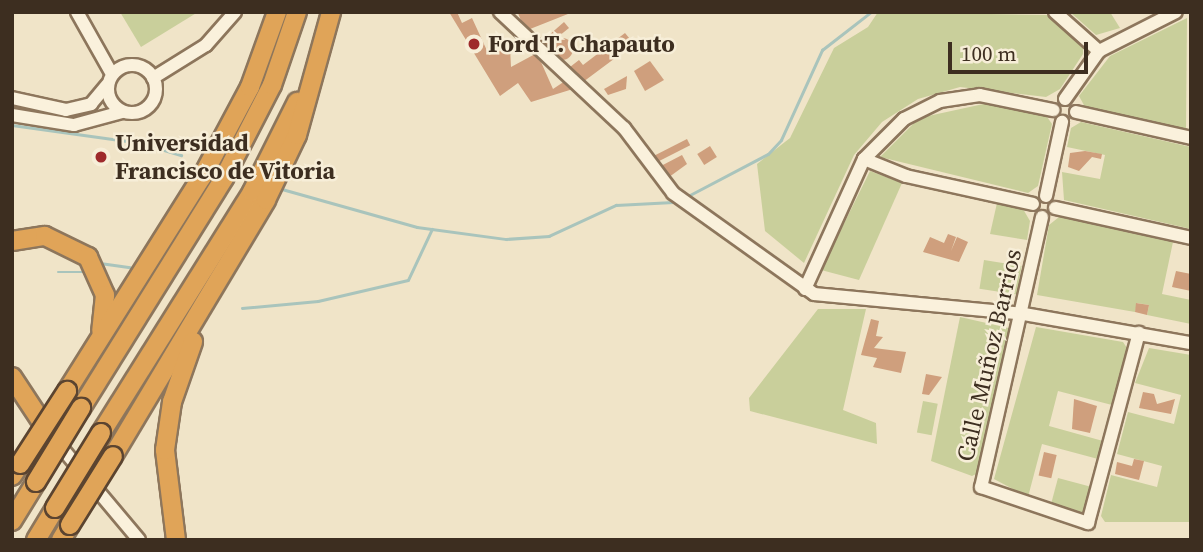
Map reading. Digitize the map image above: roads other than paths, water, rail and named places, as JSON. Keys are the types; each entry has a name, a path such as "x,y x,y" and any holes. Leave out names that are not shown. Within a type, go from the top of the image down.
{"highway":[{"path":"16,470 202,177 250,87 277,12"},
{"path":"12,521 224,178 272,85 297,12"},
{"path":"65,532 205,309 297,135 331,12"},
{"path":"36,540 252,192 314,66"},
{"path":"12,241 45,236 88,257 106,295 99,341"},
{"path":"176,540 165,450 172,402 205,309"},
{"path":"12,377 43,425"}],"street":[{"path":"77,12 110,80 122,112"},
{"path":"85,12 124,66"},
{"path":"12,115 74,125 149,106 153,78 206,45 235,12"},
{"path":"500,12 624,128 673,193 810,292 1024,313 1191,343"},
{"path":"1055,12 1099,51"},
{"path":"1053,110 1065,99 1099,51 1168,14"},
{"path":"12,98 66,110 91,104 124,66 138,66 153,78"},
{"path":"810,292 864,159 883,134 940,101 1004,96 1053,110 1062,122"},
{"path":"1065,99 1076,112 1191,138"},
{"path":"864,159 906,176 1034,204 1046,196 1062,122 1076,112"},
{"path":"1046,196 1055,208 1191,238"},
{"path":"1034,204 1042,217 1055,208"},
{"name":"Calle Muñoz Barrios","path":"1042,217 1024,313 981,487 1088,523 1139,333"},
{"path":"12,388 139,540"}],"waterway":[{"path":"688,196 768,154 781,140 822,50 871,12"},
{"path":"12,125 141,143 181,155"},
{"path":"282,189 417,227 506,239 549,236 616,205 673,202"},
{"path":"242,308 318,301 408,280 432,229"},
{"path":"100,263 130,267"},
{"path":"58,272 85,272"}],"place":[{"name":"Ford T. Chapauto","path":"474,44"},
{"name":"Universidad Francisco de Vitoria","path":"101,157"}]}
